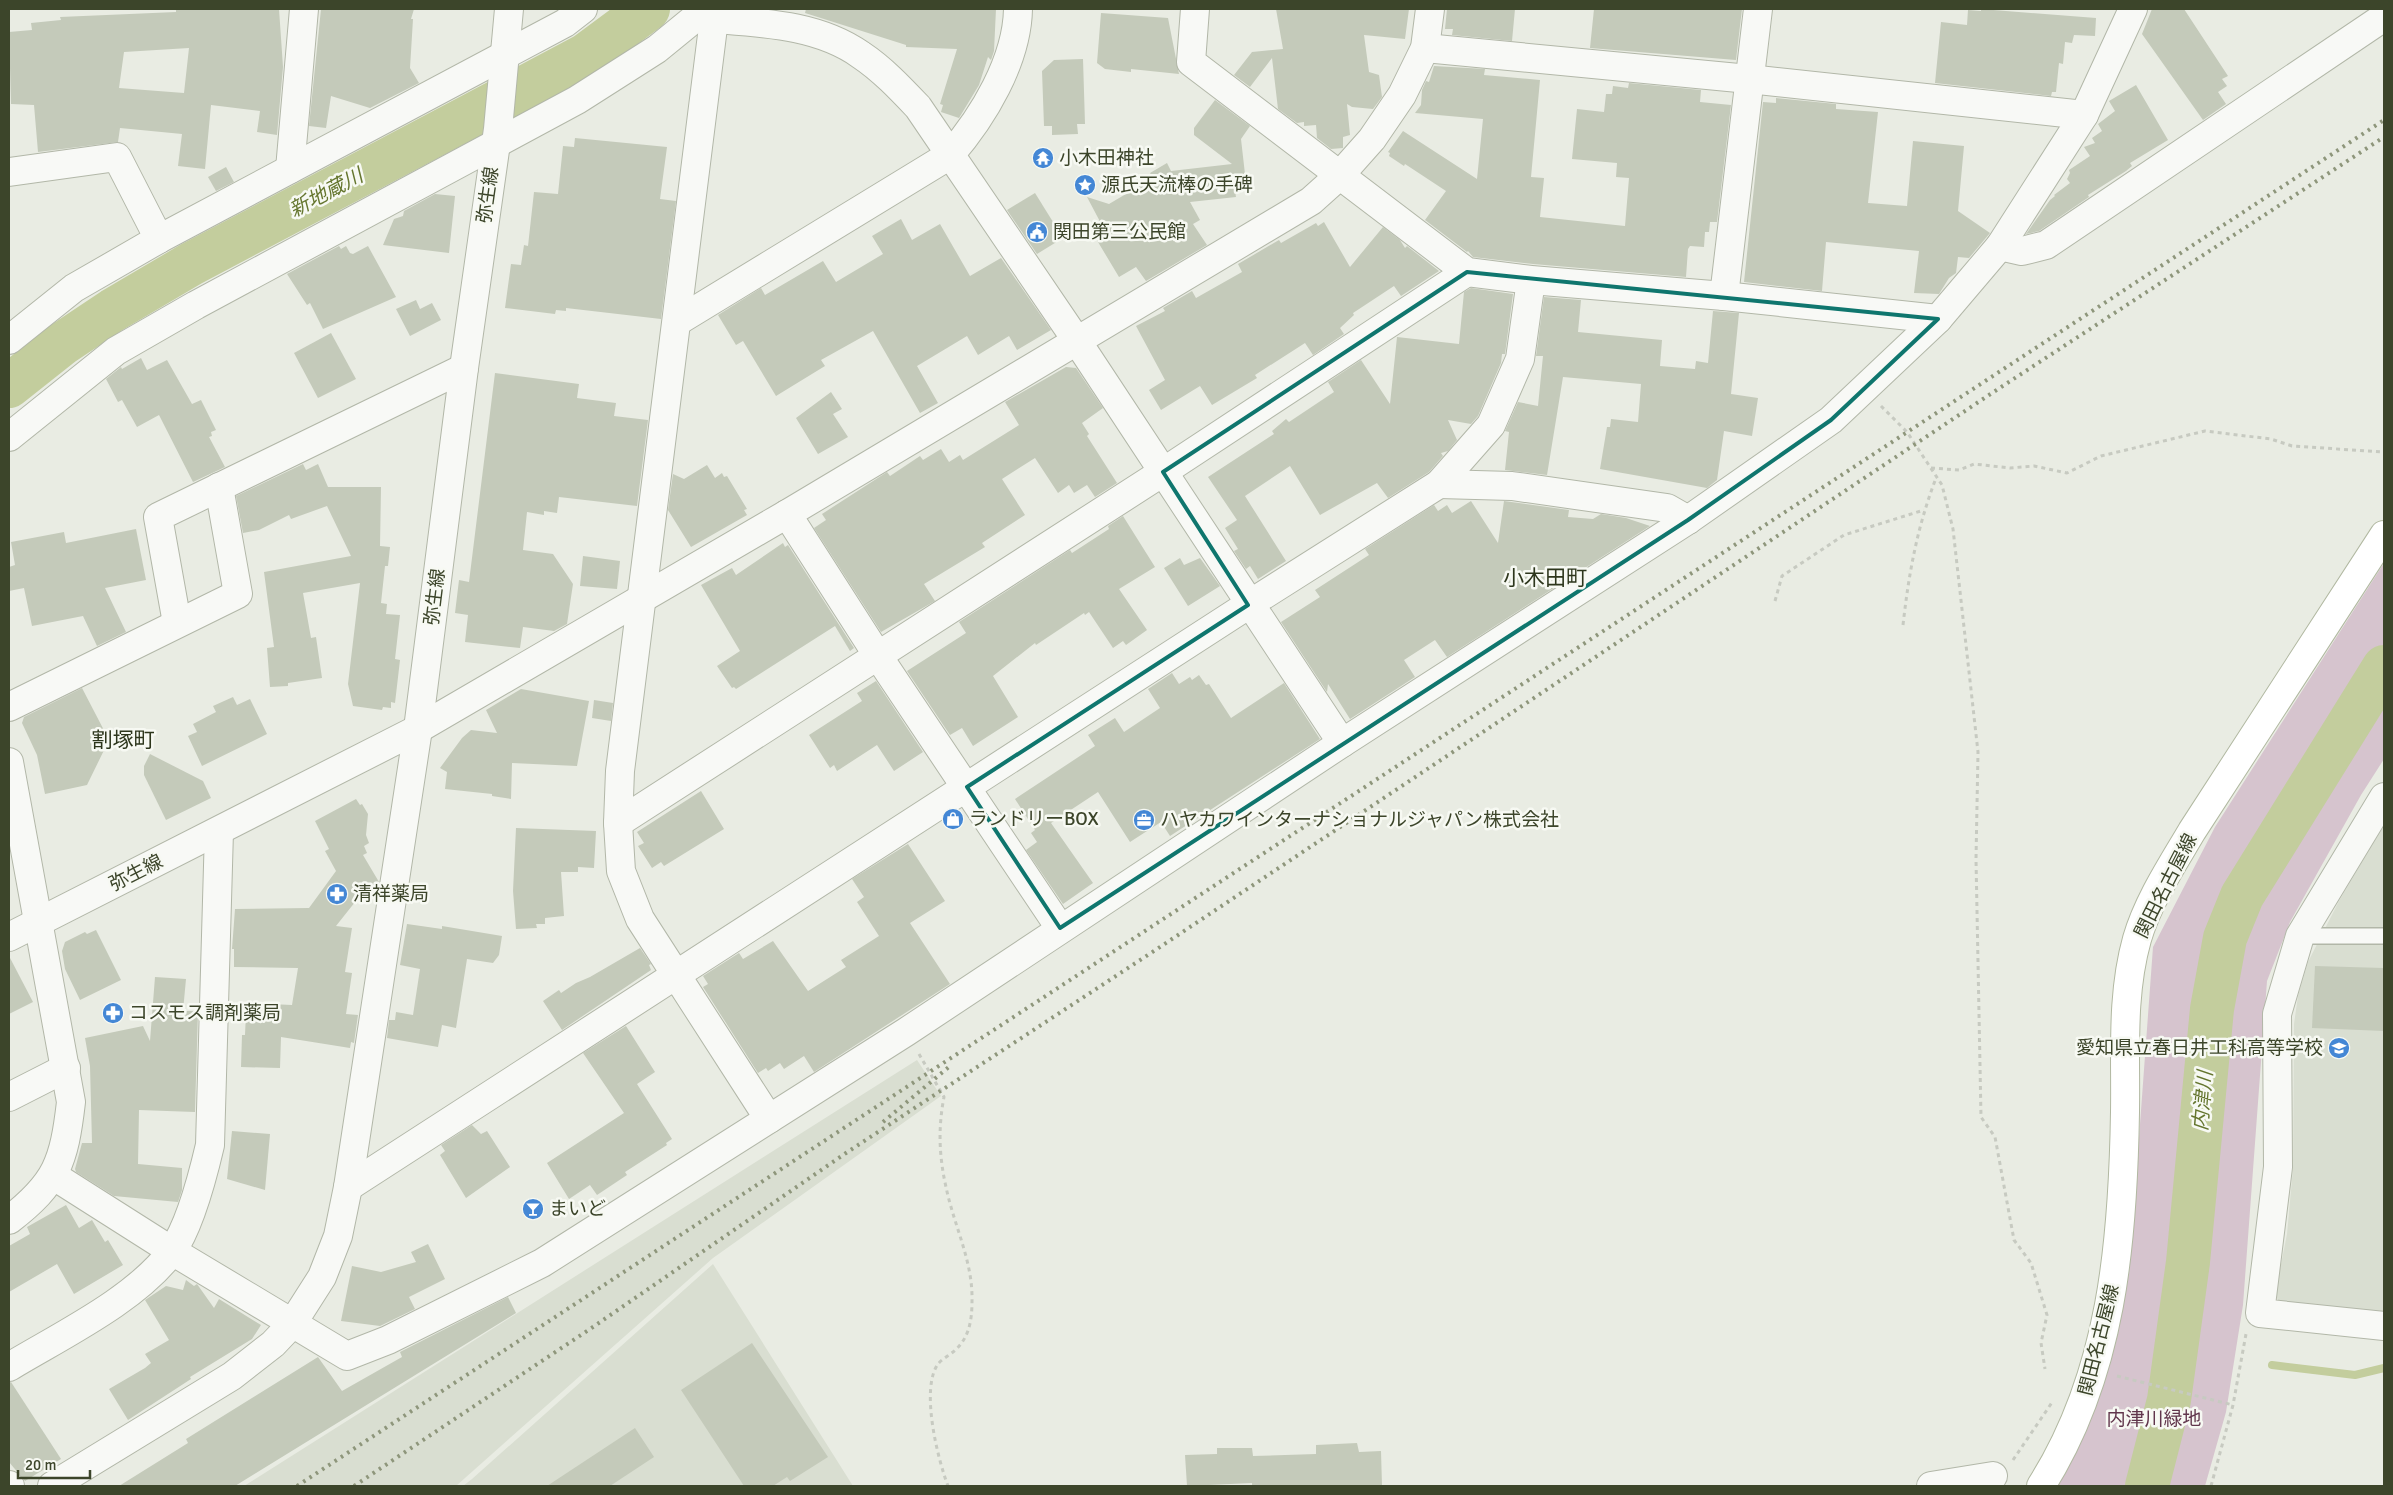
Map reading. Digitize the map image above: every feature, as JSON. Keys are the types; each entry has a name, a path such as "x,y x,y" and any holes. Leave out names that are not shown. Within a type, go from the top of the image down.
{"main road":[{"name":"関田名古屋線","path":"2041,1486 2068,1436 2093,1370 2111,1305 2116,1272 2124,1164 2126,1002 2130,970 2138,937 2169,871 2192,831 2384,535"}],"street":[{"path":"290,169 304,9"},
{"name":"弥生線","path":"9,937 418,729 464,368 496,137 509,9"},
{"path":"9,340 74,288 159,239 290,169 503,61 565,23 583,9"},
{"path":"678,321 950,155 967,135 997,84 1010,50 1018,9"},
{"path":"1195,9 1190,62 1466,272 1531,280 1724,296 1938,318"},
{"path":"52,1486 232,1376 273,1344 292,1324 322,1276 338,1236 348,1187 418,729 642,600 1311,201 1340,175 1372,138 1402,95 1425,48 1430,9"},
{"path":"1724,296 1758,9"},
{"path":"54,1176 172,1251 347,1356 388,1340 542,1263 906,1032 1060,928 1342,743 1688,520 1831,420 1938,318 2000,246 2084,115 2133,9"},
{"path":"709,12 678,321 620,771 618,823 621,871 640,919 769,1119"},
{"path":"9,437 116,352 196,305 496,137 577,100 657,49 709,12 820,34 861,54 896,83 918,107 1077,341 1248,605 1342,743"},
{"path":"2000,246 2022,251 2046,245 2384,17"},
{"path":"1425,48 1749,79 2084,115"},
{"path":"9,172 116,157 159,239"},
{"path":"618,823 1163,472 1466,272"},
{"path":"348,1187 966,786 1439,484 1490,425 1513,375 1520,359 1531,280"},
{"path":"177,623 158,518 464,368"},
{"path":"1439,484 1512,486 1667,508 1688,520"},
{"path":"9,708 238,594 219,487"},
{"path":"787,514 878,656 1060,928"},
{"path":"9,762 40,921 71,1102 68,1136 54,1176 33,1202 9,1220"},
{"path":"2384,797 2300,936 2277,1014 2278,1167 2260,1313 2384,1326"},
{"path":"9,1367 118,1301 137,1286 172,1251 202,1182 210,1145 219,831"},
{"path":"9,1097 66,1068"},
{"path":"1931,1486 1993,1476"}],"lane":[{"path":"2300,936 2384,936"}],"path":[{"path":"1865,389 1907,432 1937,477 1942,485 1953,529 1978,752 1976,860 1981,1117 1994,1137 2014,1240 2031,1263 2047,1315 2041,1344 2045,1369"},
{"path":"1930,468 1959,470 1974,464 2010,468 2034,466 2066,473 2101,456 2205,431 2270,439 2292,446 2384,452"},
{"path":"1903,625 1911,562 1924,510 1937,477"},
{"path":"1775,601 1782,576 1844,535 1924,510"},
{"path":"906,1032 944,1097 939,1124 940,1153 946,1188 971,1274 970,1332 955,1350 938,1364 932,1382 931,1414 936,1453 948,1486"},
{"path":"2211,1486 2232,1405 2244,1336 2260,1313"},
{"path":"2093,1370 2232,1405"},
{"path":"1993,1476 2011,1462 2055,1398"}],"highlighted area":[{"path":"1467,272 1938,319 1831,420 1688,520 1060,928 967,787 1248,605 1163,472"}],"shaded area":[{"name":"愛知県立春日井工科高等学校","path":"2384,824 2384,1317 2282,1306 2275,1295 2287,1234 2293,1168 2294,1024 2298,996 2308,962 2339,901"},
{"path":"917,1060 941,1096 713,1258 456,1486 244,1486"},
{"path":"713,1264 853,1486 463,1486 472,1479"}],"green space":[{"name":"内津川緑地","path":"2384,563 2384,759 2361,795 2290,922 2267,981 2243,1305 2226,1412 2205,1486 2045,1486 2083,1422 2129,1274 2153,947 2215,827"}],"building":[{"path":"176,9 279,9 283,67 277,135 257,132 260,111 211,105 205,169 178,166 182,134 120,128 118,142 38,152 34,105 11,104 9,32 32,30 31,23 61,20 60,17 176,12","holes":["189,48 184,93 119,88 124,52"]},
{"path":"321,9 414,9 411,19 413,19 410,68 419,83 370,108 331,96 326,128 309,126"},
{"path":"806,9 996,9 994,51 991,60 988,57 979,85 959,118 941,112 943,105 940,104 957,49 906,47 906,45 805,13"},
{"path":"1276,9 1409,9 1405,39 1364,35 1369,72 1379,75 1382,97 1373,109 1352,107 1347,104 1350,135 1343,137 1343,148 1331,149 1317,138 1316,125 1304,126 1304,122 1297,123 1278,109 1272,58 1250,87 1234,75 1252,52 1283,49"},
{"path":"1447,9 1515,9 1512,41 1452,35 1453,29 1445,29"},
{"path":"1594,9 1742,9 1736,60 1590,48"},
{"path":"1981,9 2096,18 2095,36 2074,35 2072,43 2065,42 2063,64 2059,63 2056,92 2052,92 2051,96 1935,83 1941,22 1967,25 1968,10 1981,11"},
{"path":"2152,9 2184,9 2228,76 2222,79 2227,86 2218,92 2226,104 2203,120 2142,34"},
{"path":"1101,13 1168,18 1179,74 1131,69 1131,72 1105,69 1097,63"},
{"path":"1083,59 1085,124 1077,124 1078,134 1052,135 1052,126 1044,126 1042,71 1054,60"},
{"path":"1434,66 1485,69 1484,75 1540,80 1531,177 1544,178 1540,217 1625,226 1629,178 1616,177 1617,163 1572,159 1577,109 1604,112 1606,94 1612,94 1613,86 1628,88 1629,83 1701,90 1700,102 1731,105 1717,222 1710,222 1709,232 1705,232 1704,247 1690,246 1688,249 1686,277 1473,257 1468,251 1425,220 1446,191 1405,164 1404,166 1389,156 1390,153 1388,152 1403,131 1477,179 1483,119 1415,113 1421,105 1422,90 1426,81 1429,82"},
{"path":"2136,85 2168,140 2130,163 2132,166 2126,171 2088,195 2089,197 2039,231 2026,234 2054,195 2070,183 2067,179 2070,173 2069,170 2090,156 2084,147 2095,143 2092,138 2102,131 2098,124 2115,111 2109,101"},
{"path":"1776,98 1836,104 1836,109 1878,112 1868,203 1907,206 1913,141 1964,146 1958,211 1990,233 1969,258 1958,257 1956,273 1949,278 1939,294 1914,293 1919,251 1826,242 1822,291 1744,282 1763,102 1776,103"},
{"path":"1215,100 1250,126 1241,139 1246,183 1234,185 1236,197 1190,202 1200,220 1193,224 1207,245 1146,281 1136,267 1119,277 1095,237 1105,231 1087,197 1109,204 1153,178 1150,173 1167,163 1171,171 1232,164 1194,135 1194,128"},
{"path":"575,138 667,147 660,199 676,201 661,319 566,308 566,311 556,310 555,314 505,308 511,264 521,265 524,245 528,246 534,192 558,194 563,146 574,147"},
{"path":"226,167 234,182 216,191 208,177"},
{"name":"関田第三公民館","path":"1035,193 1063,238 1037,254 1007,210"},
{"path":"435,194 455,196 449,253 383,245 394,219 403,216 404,211"},
{"path":"901,219 912,240 940,224 970,276 1001,258 1051,330 1017,350 1009,336 978,355 967,336 917,366 938,403 920,413 873,331 821,360 825,366 776,396 743,341 736,345 718,315 761,288 765,295 823,261 836,282 883,254 872,236"},
{"path":"1324,222 1350,267 1383,227 1400,240 1405,248 1407,246 1439,271 1401,296 1394,286 1353,313 1354,315 1340,328 1344,334 1313,355 1305,343 1255,375 1257,378 1212,405 1200,386 1161,410 1149,390 1165,380 1136,326 1165,311 1163,308 1192,291 1196,298 1242,272 1238,264 1279,240 1281,243 1316,223 1318,226"},
{"path":"339,246 341,249 346,246 350,253 353,254 368,246 396,297 323,329 310,303 307,305 287,274"},
{"path":"1471,288 1513,294 1505,354 1502,354 1501,363 1478,416 1471,424 1448,420 1457,440 1448,451 1441,453 1443,456 1429,472 1388,498 1377,483 1320,515 1290,466 1245,496 1286,561 1258,579 1250,566 1246,569 1234,551 1238,549 1225,528 1237,520 1208,477 1274,434 1272,431 1286,419 1289,422 1334,392 1328,382 1361,360 1390,404 1397,337 1459,344 1464,292"},
{"path":"1544,297 1581,300 1578,332 1662,340 1660,366 1695,369 1696,361 1708,363 1713,311 1739,313 1731,394 1758,398 1752,436 1724,431 1717,480 1707,488 1600,469 1607,427 1610,427 1611,419 1638,422 1641,384 1563,377 1547,475 1505,470 1509,432 1505,431 1518,402 1538,406 1543,356 1536,356"},
{"path":"416,300 420,309 432,303 441,320 410,336 396,309"},
{"path":"331,333 356,379 318,398 294,353"},
{"path":"141,358 147,370 167,360 192,404 201,400 216,430 211,432 212,436 209,437 225,467 193,482 159,415 137,427 122,400 118,402 106,379 121,367 122,369"},
{"path":"1066,367 1076,368 1103,408 1082,423 1089,434 1087,436 1117,483 1095,497 1087,485 1074,493 1069,485 1058,493 1035,458 1002,479 1025,515 982,543 985,547 924,584 935,601 881,632 814,528 826,520 822,514 887,472 890,476 920,456 923,460 941,449 949,462 960,455 963,460 1019,425 1005,402"},
{"path":"495,373 579,384 577,398 616,403 614,416 648,420 637,506 559,497 557,513 544,511 544,515 527,512 523,550 553,554 573,584 567,624 554,631 523,627 520,648 465,642 468,615 455,613 459,580 469,582"},
{"path":"831,392 842,409 833,414 848,437 818,454 796,418"},
{"path":"303,464 306,470 318,464 328,487 381,487 380,546 390,547 388,566 385,566 381,603 387,604 386,614 400,615 395,659 400,660 395,703 391,702 391,708 383,707 382,710 353,706 348,684 360,583 303,593 311,638 316,637 322,678 288,683 288,686 270,687 267,648 274,647 264,572 351,556 327,506 291,519 289,515 259,530 243,533 236,496"},
{"path":"707,465 715,478 722,473 724,477 727,476 747,509 744,510 747,515 691,547 668,510 673,474 684,479"},
{"path":"1471,501 1498,543 1504,501 1569,510 1568,517 1593,519 1601,514 1626,518 1650,526 1447,657 1435,640 1404,660 1415,677 1350,719 1328,684 1327,692 1281,622 1320,597 1315,590 1369,555 1365,549 1434,505 1438,511 1447,505 1452,513"},
{"path":"1123,516 1155,567 1119,589 1147,630 1126,645 1123,641 1113,648 1089,612 1085,615 1084,613 1036,645 1035,643 993,676 1018,717 973,746 962,728 950,735 907,671 966,633 959,622 1070,550 1072,553 1109,529 1108,526"},
{"path":"136,529 146,580 105,588 126,632 97,646 83,616 32,626 24,588 9,591 9,567 15,565 11,542 64,532 66,543"},
{"path":"783,543 785,547 788,545 854,648 850,651 835,626 736,689 732,688 717,666 740,651 701,585 732,568 736,575"},
{"path":"583,556 620,561 617,589 580,586"},
{"path":"1180,558 1184,565 1200,558 1220,586 1188,606 1164,568"},
{"path":"1172,673 1179,684 1190,677 1192,680 1199,675 1206,685 1209,684 1231,718 1284,683 1320,739 1170,836 1161,822 1130,842 1098,792 1051,823 1093,883 1063,904 1026,850 1037,842 1031,833 1035,830 1015,799 1095,746 1088,735 1115,718 1124,732 1160,708 1148,689"},
{"path":"876,681 923,752 894,771 877,745 837,771 834,765 830,768 809,735 862,701 857,693"},
{"path":"82,688 108,738 108,742 87,785 45,794 37,755 22,723 24,717"},
{"path":"521,689 589,701 577,766 512,763 511,799 492,796 492,794 445,789 447,772 440,768 462,738 471,730 497,733 486,710"},
{"path":"233,697 237,705 250,699 267,734 202,766 188,736 197,732 193,724 216,712 213,706"},
{"path":"594,700 613,703 611,721 592,718"},
{"path":"150,754 203,781 211,798 166,820 144,775 144,766"},
{"path":"701,791 724,829 664,866 661,862 652,868 638,846 644,843 637,832"},
{"path":"356,799 360,805 362,804 368,814 366,835 369,843 364,846 367,853 363,855 379,882 378,889 367,887 336,926 352,928 345,972 352,973 346,1014 358,1015 354,1043 351,1042 350,1048 281,1037 280,1068 241,1067 242,1035 245,1035 246,1013 249,1014 250,1003 292,1005 298,968 234,967 234,949 232,949 235,909 309,908 336,871 325,851 329,849 315,821"},
{"path":"516,828 596,831 594,868 578,867 578,872 561,872 564,916 545,918 545,924 536,924 537,928 516,929 513,891"},
{"path":"908,844 945,901 910,923 950,984 814,1072 804,1056 784,1069 780,1063 768,1071 766,1068 758,1073 703,987 708,984 703,976 739,953 743,959 773,941 808,991 846,967 841,960 879,936 857,902 864,897 852,879"},
{"path":"407,924 442,929 442,926 502,936 499,955 493,963 467,959 456,1028 442,1025 438,1047 387,1038 389,1020 395,1020 396,1012 413,1015 420,969 400,965"},
{"path":"96,930 121,980 80,1000 65,969 62,951 65,942 85,932 87,934"},
{"path":"640,948 651,964 649,965 651,970 562,1030 543,1001 559,990 561,993"},
{"path":"9,956 33,1002 9,1014"},
{"path":"2315,966 2384,968 2384,1031 2312,1028"},
{"path":"155,977 186,979 183,1011 198,1011 195,1112 139,1110 138,1164 182,1168 182,1190 178,1202 114,1196 76,1172 75,1169 82,1143 92,1143 90,1066 85,1038 143,1026 150,1041"},
{"path":"626,1026 655,1072 637,1084 672,1139 666,1143 667,1145 625,1172 627,1175 597,1195 590,1185 569,1199 547,1163 624,1113 583,1053"},
{"path":"472,1125 481,1134 487,1131 510,1167 466,1198 440,1155 445,1151 441,1145"},
{"path":"232,1131 270,1134 265,1190 227,1179"},
{"path":"66,1205 79,1228 92,1220 105,1242 108,1240 123,1265 74,1294 57,1264 9,1292 9,1246 30,1234 27,1227"},
{"path":"428,1244 445,1279 409,1297 415,1309 380,1326 341,1321 352,1266 381,1272 416,1262 411,1252"},
{"path":"186,1280 194,1286 197,1284 214,1308 219,1299 261,1325 252,1339 190,1377 191,1379 128,1420 109,1389 145,1368 151,1363 145,1354 169,1340 145,1300 166,1286 183,1290"},
{"path":"508,1297 516,1313 235,1486 119,1486 188,1443 186,1439 318,1357 342,1391 402,1357 400,1352"},
{"path":"752,1343 828,1457 790,1481 787,1477 773,1486 744,1486 681,1390"},
{"path":"11,1382 61,1459 25,1481 9,1462 9,1383"},
{"path":"635,1428 654,1457 610,1486 547,1486"},
{"path":"1357,1443 1359,1452 1381,1451 1382,1486 1252,1486 1252,1483 1187,1486 1185,1455 1217,1454 1217,1448 1252,1448 1253,1456 1316,1454 1316,1445"}],"waterway":[{"name":"新地蔵川","path":"9,386 62,344 113,310 191,264 586,55 648,9"},
{"name":"内津川","path":"2147,1486 2169,1400 2188,1262 2212,1009 2225,938 2242,896 2384,667"},
{"path":"2272,1365 2355,1375 2384,1368"}],"railway":[{"path":"297,1486 2384,120"},
{"path":"354,1486 593,1327 846,1153 1157,949 1989,395 2384,137"},
{"path":"883,1122 950,1066"}],"place":[{"name":"小木田神社","path":"1043,158"},
{"name":"源氏天流棒の手碑","path":"1085,185"},
{"name":"関田第三公民館","path":"1037,232"},
{"name":"ランドリーBOX","path":"953,819"},
{"name":"ハヤカワインターナショナルジャパン株式会社","path":"1144,820"},
{"name":"清祥薬局","path":"337,894"},
{"name":"コスモス調剤薬局","path":"113,1013"},
{"name":"愛知県立春日井工科高等学校","path":"2339,1048"},
{"name":"まいど","path":"533,1209"}],"district":[{"name":"小木田町","path":"1545,578"},
{"name":"割塚町","path":"123,740"}]}
